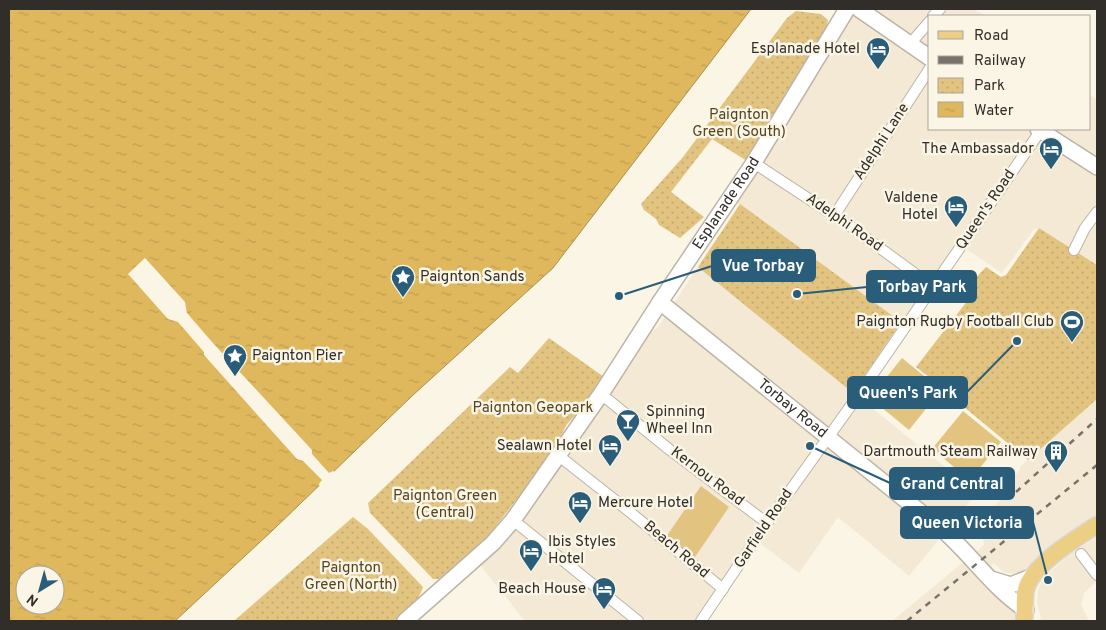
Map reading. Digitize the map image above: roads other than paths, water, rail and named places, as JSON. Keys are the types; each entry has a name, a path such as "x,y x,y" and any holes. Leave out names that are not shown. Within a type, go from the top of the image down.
{"main road":[{"name":"Esplanade Road","path":"405,621 482,554 513,520 601,394 754,162 848,9"},
{"path":"859,9 928,57"},
{"path":"1040,130 1097,167"},
{"name":"Torbay Road","path":"660,302 944,532 1025,616"},
{"path":"1025,616 1026,588 1032,577 1072,541 1097,525"},
{"path":"990,578 1010,585 1032,577"}],"street":[{"path":"910,44 928,23"},
{"name":"Adelphi Lane","path":"834,216 928,71"},
{"name":"Queen's Road","path":"828,438 932,286 962,246 1040,130"},
{"name":"Adelphi Road","path":"754,162 932,286"},
{"path":"1074,250 1085,228 1097,212"},
{"name":"Kernou Road","path":"601,394 670,450 767,523"},
{"name":"Garfield Road","path":"701,621 767,523 828,438"},
{"name":"Beach Road","path":"559,456 630,512 723,590"},
{"path":"513,520 638,621"},
{"path":"1081,554 1097,575"}],"water":[{"path":"9,9 751,9 553,268 412,396 175,621 9,621"}],"railway":[{"path":"1016,492 1097,419"},
{"path":"907,621 1097,465"}],"place":[{"name":"Esplanade Hotel","path":"878,70"},
{"name":"The Ambassador","path":"1051,170"},
{"name":"Valdene Hotel","path":"956,228"},
{"name":"Torbay Park","path":"797,294"},
{"name":"Vue Torbay","path":"619,296"},
{"name":"Paignton Sands","path":"403,298"},
{"name":"Queen's Park","path":"1017,341"},
{"name":"Paignton Rugby Football Club","path":"1072,343"},
{"name":"Paignton Pier","path":"235,377"},
{"name":"Spinning Wheel Inn","path":"628,442"},
{"name":"Grand Central","path":"810,446"},
{"name":"Sealawn Hotel","path":"610,467"},
{"name":"Dartmouth Steam Railway","path":"1056,473"},
{"name":"Mercure Hotel","path":"580,524"},
{"name":"Ibis Styles Hotel","path":"531,572"},
{"name":"Queen Victoria","path":"1048,580"},
{"name":"Beach House","path":"604,610"}],"park label":[{"name":"Paignton Green (South)","path":"739,124"},
{"name":"Paignton Geopark","path":"533,408"},
{"name":"Paignton Green (Central)","path":"445,504"},
{"name":"Paignton Green (North)","path":"351,576"}]}
